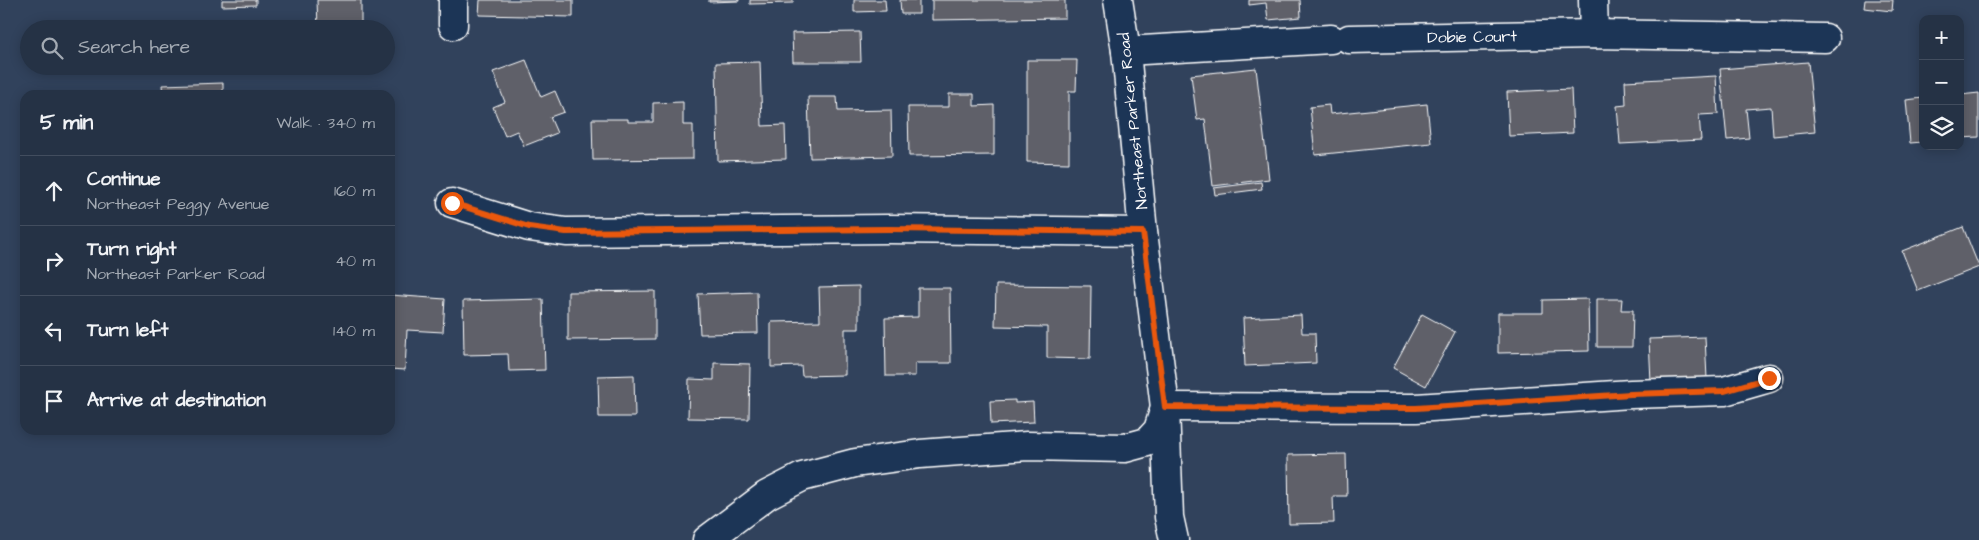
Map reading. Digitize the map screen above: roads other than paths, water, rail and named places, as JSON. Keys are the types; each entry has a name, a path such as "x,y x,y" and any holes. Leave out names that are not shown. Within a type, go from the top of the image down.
{"street":[{"name":"Northeast Parker Road","path":"1118,0 1126,51 1143,232 1165,407 1169,517 1174,540"},
{"path":"1593,0 1594,34"},
{"name":"Dobie Court","path":"1126,51 1340,39 1594,34 1825,38"},
{"path":"452,203 529,227 566,232 888,229 1143,232"},
{"path":"707,540 766,495 802,477 856,462 920,454 1027,446 1125,448 1147,442 1158,430 1165,407 1416,408 1631,394 1724,391 1769,378"}]}
